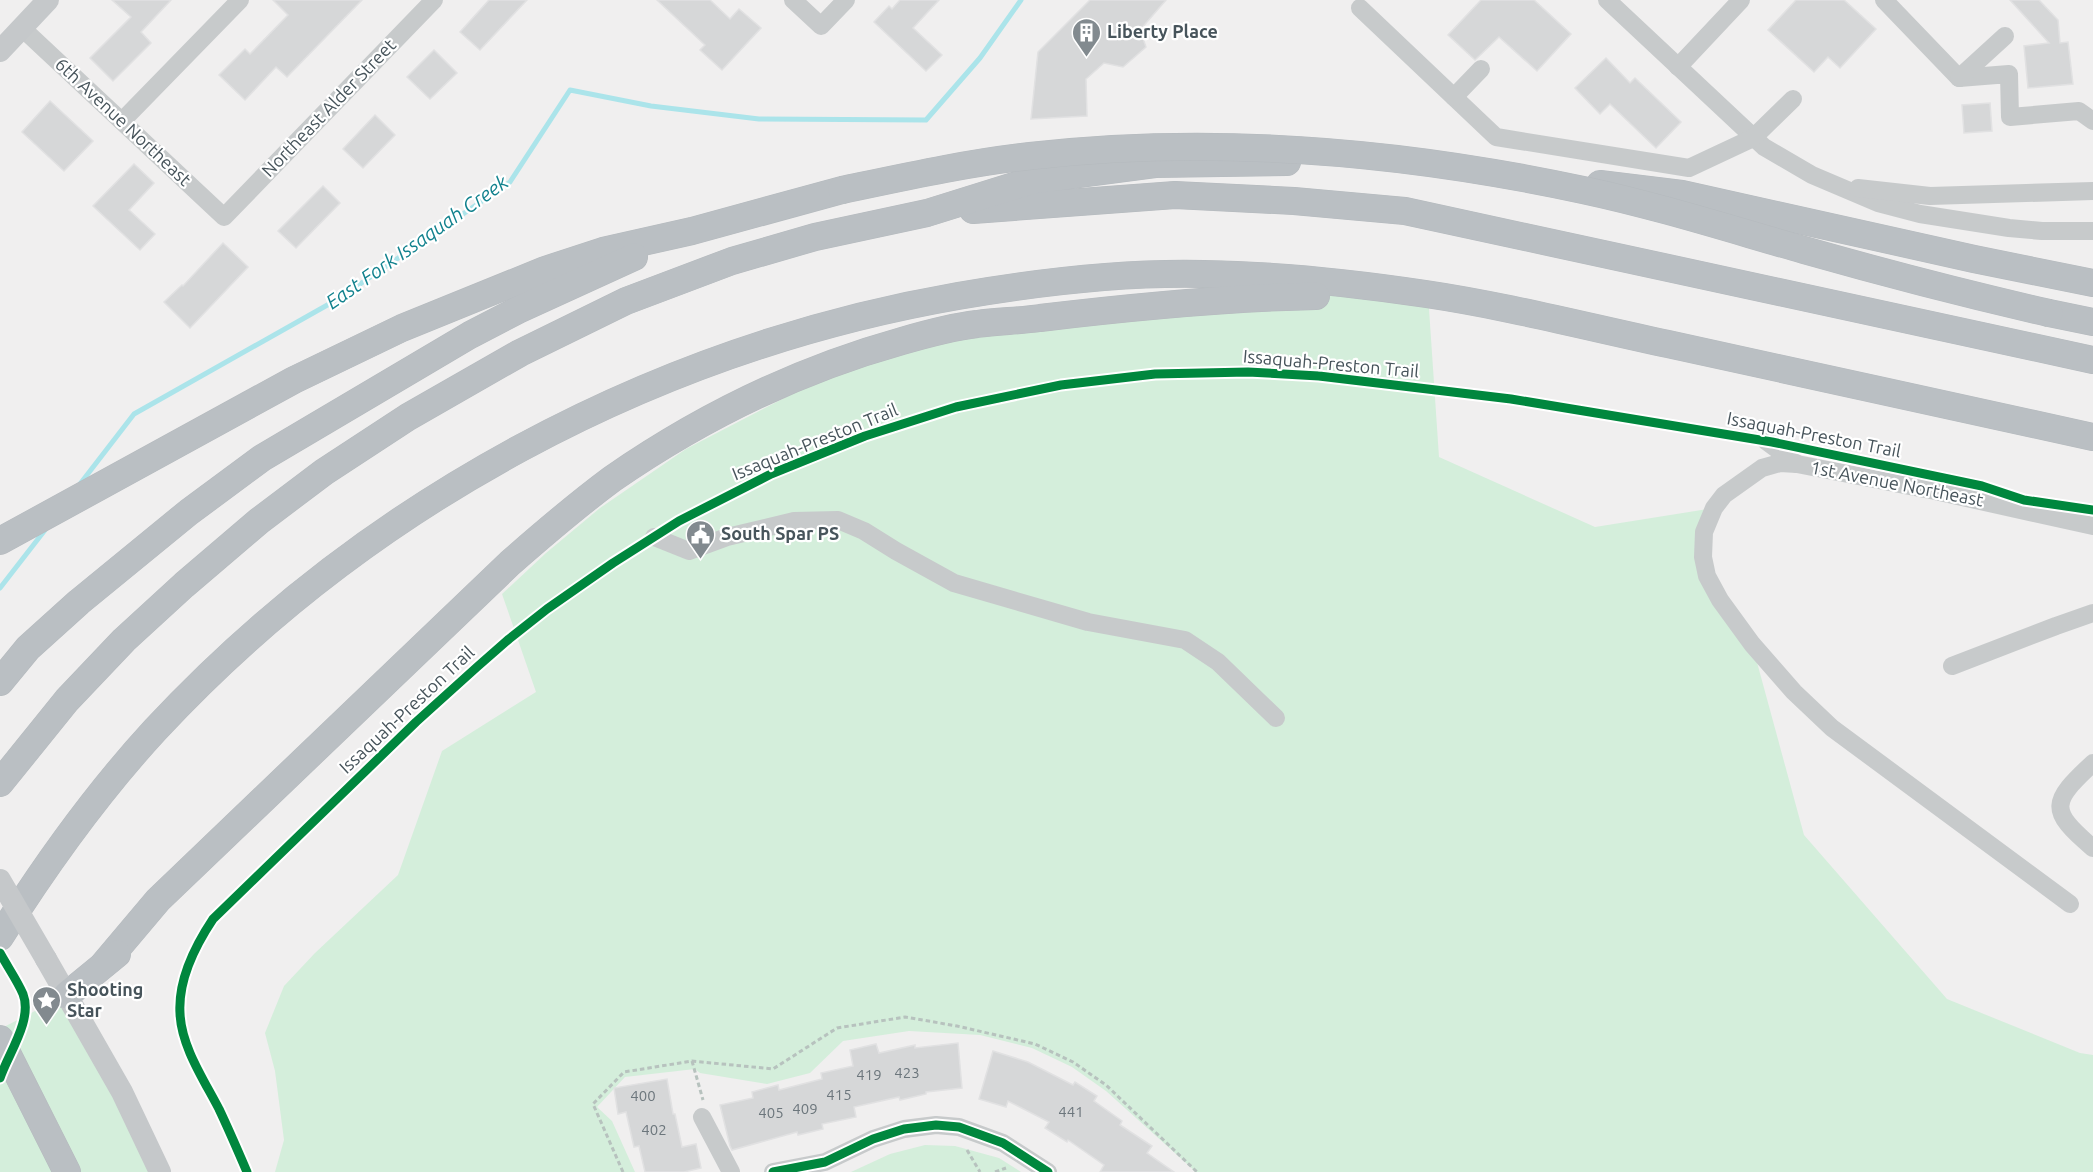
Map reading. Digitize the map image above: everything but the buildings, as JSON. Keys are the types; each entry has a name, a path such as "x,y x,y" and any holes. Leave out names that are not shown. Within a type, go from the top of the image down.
{"highway":[{"path":"0,541 294,380 402,328 545,270 603,251 692,231 842,190 977,163 1029,156 1079,151 1203,146 1255,147 1338,152 1441,164 1582,190 1650,206 1923,283 2093,322"},
{"path":"0,783 67,700 123,640 184,585 259,521 324,472 408,417 520,353 626,302 732,261 815,237 927,213 1032,180 1155,164 1265,161 1424,167 1547,178 1682,194 2093,283"},
{"path":"927,213 1175,195 1294,201 1405,211 2093,360"},
{"path":"0,682 28,648 79,602 180,519 262,458 508,315 692,231"},
{"path":"0,937 69,834 153,733 243,644 312,584 388,529 465,479 531,442 668,378 775,339 850,318 986,292 1087,278 1152,273 1309,280 1428,294 2093,436"},
{"path":"67,995 174,906 522,574 632,484 717,431 794,393 861,366 902,353 1035,319 1124,308 1267,297 1428,294"},
{"path":"0,1040 67,1172"}],"main road":[{"path":"0,51 48,0"},
{"path":"0,880 122,1092 160,1172"}],"street":[{"path":"122,121 240,0"},
{"name":"Northeast Alder Street","path":"224,217 434,0"},
{"path":"793,0 821,26 846,0"},
{"path":"1607,0 1753,138 1792,165 1898,209 1947,219 2042,231 2093,231"},
{"path":"1678,67 1741,0"},
{"path":"1884,0 1959,78"},
{"path":"1360,8 1496,137 1689,168 1753,138 1793,99"},
{"name":"6th Avenue Northeast","path":"22,28 224,217"},
{"path":"1959,78 2005,36"},
{"path":"1454,97 1481,69"},
{"path":"1959,78 2009,74 2010,117 2079,111 2093,121"},
{"path":"1838,186 1930,196 2093,191"},
{"path":"1766,441 1797,464"},
{"name":"1st Avenue Northeast","path":"2070,903 1832,728 1794,692 1752,644 1720,600 1707,576 1703,557 1704,532 1714,508 1724,495 1762,468 1780,463 1797,464 1935,491 2093,526"},
{"path":"654,537 688,551 727,537 794,521 838,519 864,531 954,583 1088,621 1185,640 1218,662 1276,718"},
{"path":"1952,666 2093,613"},
{"path":"2093,763 2067,788 2061,805 2061,813 2068,826 2093,848"},
{"path":"702,1118 731,1172"},
{"path":"773,1172 825,1162 873,1139 904,1129 936,1125 959,1128 1003,1143 1048,1172"}],"path":[{"path":"623,1172 593,1104 624,1072 692,1061 773,1069 837,1028 905,1017 1035,1044 1073,1062 1106,1085 1197,1172"},
{"path":"692,1061 704,1103 702,1118"},
{"path":"968,1146 967,1150 980,1172"}],"green space":[{"path":"1428,294 1439,457 1595,527 1714,508 1703,557 1752,644 1804,835 1947,999 2080,1053 2093,1055 2093,1172 1196,1172 1106,1091 1072,1067 1032,1048 980,1035 909,1031 843,1041 810,1073 767,1084 700,1073 695,1069 625,1077 597,1107 612,1121 635,1172 275,1172 284,1140 275,1071 265,1033 284,986 315,953 398,875 442,751 536,692 502,594 600,508 686,449 794,393 861,366 946,341 1267,297"},
{"path":"66,995 160,1172 0,1172 0,1029"},
{"path":"925,1145 955,1146 999,1158 1021,1172 851,1172 890,1154"}],"waterway":[{"name":"East Fork Issaquah Creek","path":"80,484 134,414 338,299 510,182 570,90 651,106 759,119 926,120 980,58 1021,0"},
{"name":"East Fork Issaquah Creek","path":"0,588 45,530"}],"cycle path":[{"name":"Issaquah-Preston Trail","path":"247,1172 219,1109 194,1062 181,1025 180,1001 185,976 194,952 213,919 416,722 509,639 547,609 679,521 771,474 865,436 956,407 1061,385 1155,374 1248,372 1319,376 1511,399 1772,442 1982,486 2024,500 2093,510"},
{"path":"0,953 21,989 25,1004 22,1026 0,1078"},
{"path":"773,1172 825,1162 873,1139 904,1129 936,1125 959,1127 1003,1143 1048,1172"}],"place":[{"name":"Liberty Place","path":"1086,58"},
{"name":"South Spar PS","path":"700,560"},
{"name":"Shooting Star","path":"46,1026"}]}
